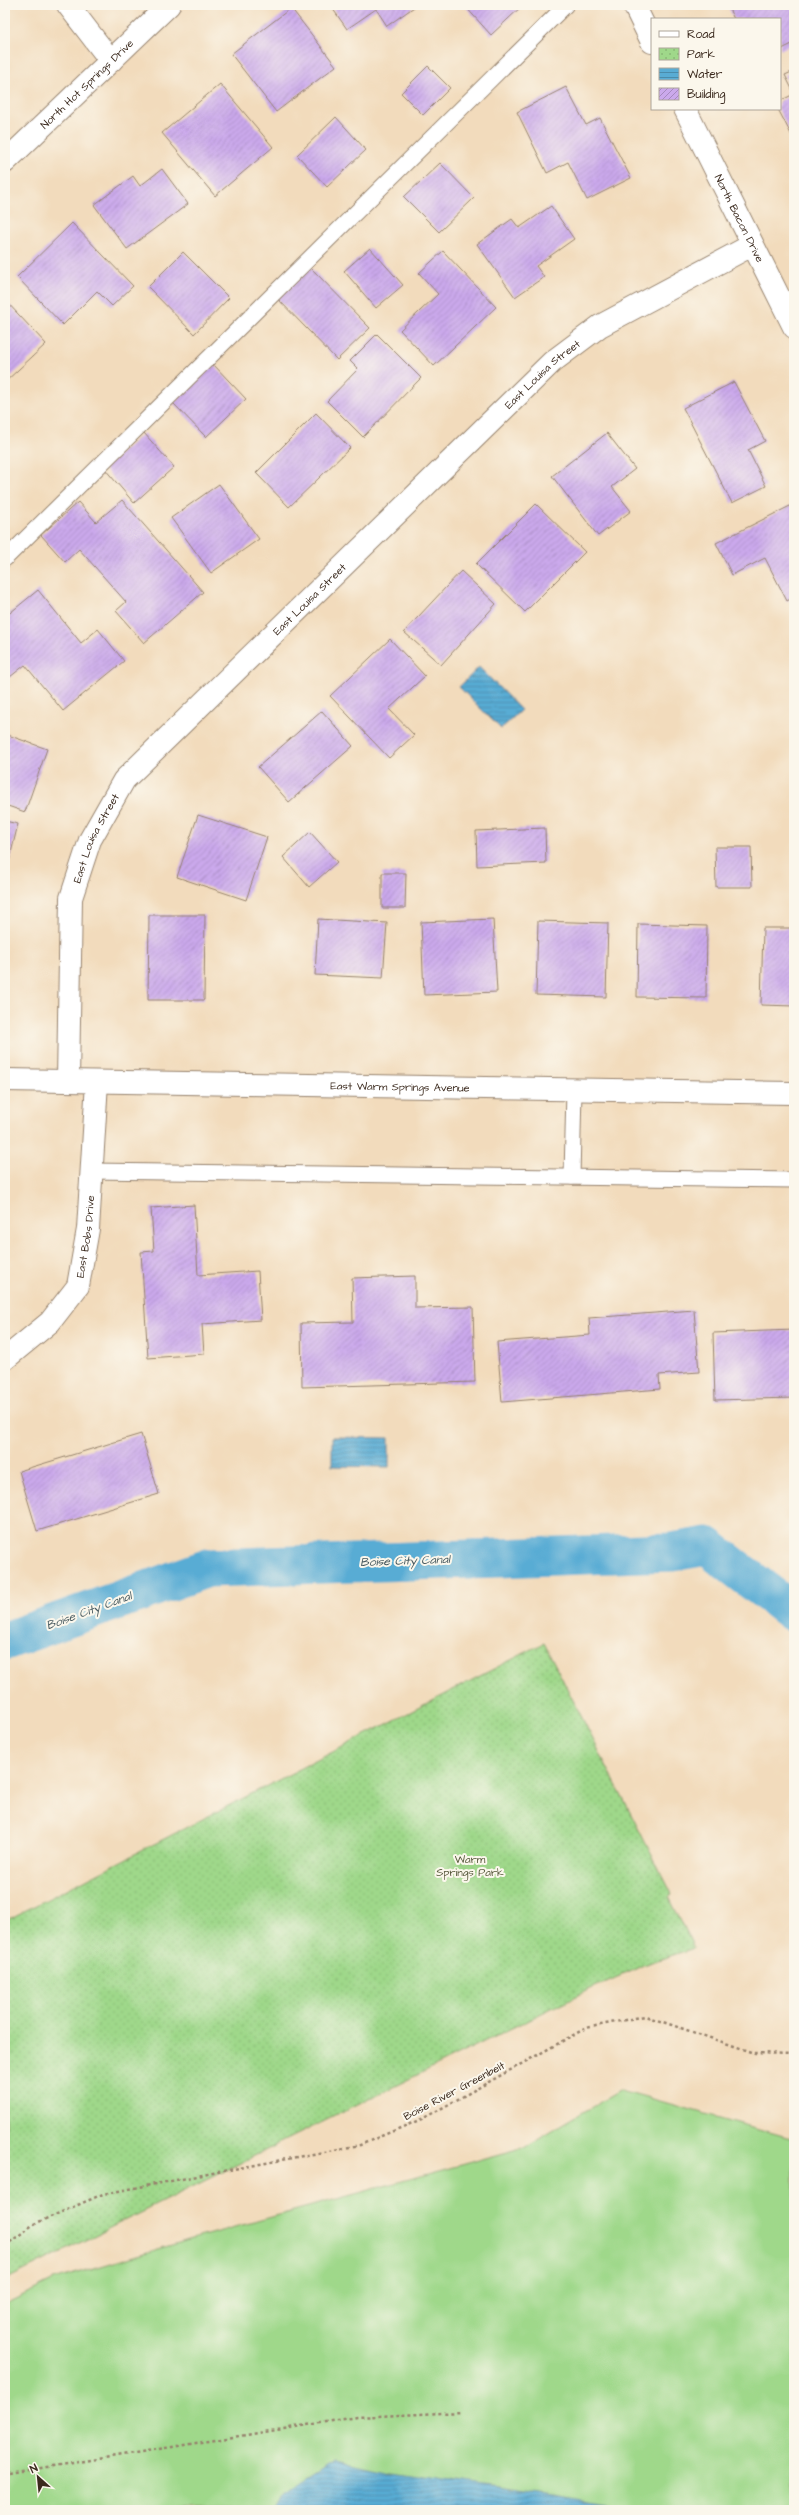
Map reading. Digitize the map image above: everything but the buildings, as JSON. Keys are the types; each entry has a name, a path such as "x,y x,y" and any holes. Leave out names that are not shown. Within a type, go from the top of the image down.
{"street":[{"path":"68,5 111,61"},
{"name":"North Hot Springs Drive","path":"5,162 169,5"},
{"path":"634,5 651,40"},
{"name":"North Bacon Drive","path":"685,110 794,327"},
{"name":"East Louisa Street","path":"68,1081 71,898 90,840 124,780 552,362 600,326 752,245"},
{"name":"East Warm Springs Avenue","path":"5,1080 794,1093"},
{"name":"East Bobs Drive","path":"5,1359 50,1322 78,1286 88,1229 97,1082"}],"lane":[{"path":"5,559 566,5"},
{"path":"572,1177 574,1090"},
{"path":"91,1172 794,1180"}],"path":[{"name":"Boise River Greenbelt","path":"5,2246 34,2224 103,2194 360,2145 424,2118 586,2028 645,2016 755,2053 794,2054"},
{"path":"5,2474 357,2417 462,2412"}],"green space":[{"name":"Warm Springs Park","path":"544,1643 672,1895 669,1897 694,1948 649,1963 586,1991 5,2280 5,1921"},
{"path":"621,2090 794,2139 794,2510 5,2510 5,2304 54,2280 192,2239 522,2148"}],"water":[{"path":"479,667 521,710 501,729 459,687"},
{"path":"332,1437 389,1438 389,1467 332,1466"},
{"path":"333,2460 393,2472 640,2510 271,2510 278,2494"}],"waterway":[{"name":"Boise City Canal","path":"5,1641 208,1568 672,1552 707,1546 794,1613"}]}
